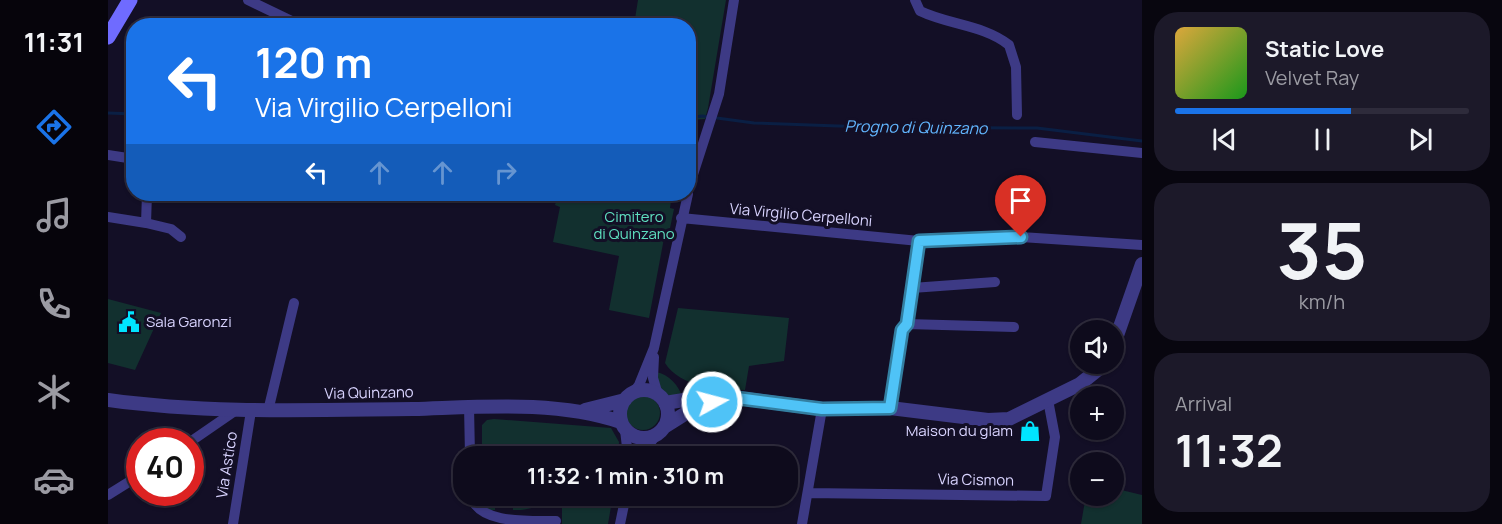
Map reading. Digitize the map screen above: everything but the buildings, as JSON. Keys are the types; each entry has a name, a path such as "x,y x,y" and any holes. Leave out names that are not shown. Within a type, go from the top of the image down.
{"main road":[{"path":"110,34 122,0"},
{"path":"110,34 130,0"}],"street":[{"path":"248,0 270,4 290,18"},
{"path":"696,167 715,107 735,0"},
{"path":"915,0 920,11 931,17 985,31 1009,45 1016,67 1017,115"},
{"path":"1035,142 1142,153"},
{"path":"108,155 126,158"},
{"path":"146,223 147,201"},
{"path":"649,446 668,416 653,378 654,348 686,201"},
{"path":"109,216 171,229 181,237"},
{"name":"Via Virgilio Cerpelloni","path":"681,218 919,241 1021,237 1142,244"},
{"path":"890,408 902,330 907,324 919,241"},
{"path":"1124,323 1136,296 1142,264"},
{"path":"912,288 995,282"},
{"path":"268,411 294,303"},
{"path":"907,324 1014,327"},
{"path":"626,446 620,414 628,397 639,385 654,348"},
{"name":"Via Quinzano","path":"575,412 649,391 661,399 709,395 822,409 890,408 988,420 1009,419 1080,384 1092,374"},
{"path":"660,431 691,410 737,398"},
{"name":"Via Quinzano","path":"108,400 235,411 469,406 575,412 623,426 640,438 660,431"},
{"name":"Via Cismon","path":"808,493 1046,496 1055,437 1048,400"},
{"path":"469,406 470,446"},
{"path":"802,524 822,409"},
{"path":"204,432 235,411"},
{"name":"Via Astico","path":"233,524 251,411"},
{"path":"108,495 126,484"},
{"path":"475,506 491,522 556,520"},
{"path":"620,524 624,506"}],"green space":[{"path":"638,0 726,0 705,119 696,120 696,18 635,18"},
{"name":"Cimitero di Quinzano","path":"556,201 671,201 670,208 674,209 669,233 665,233 649,318 609,310 619,256 553,242 560,207 555,205"},
{"path":"108,299 161,313 135,370 108,363"},
{"path":"678,308 789,318 784,361 749,366 745,390 701,385 680,377 665,363"},
{"path":"656,372 673,381 683,398 666,395"},
{"path":"643,396 655,401 660,413 655,425 643,430 631,425 626,413 631,401"},
{"path":"487,420 611,428 619,442 619,446 482,446 482,425"},
{"path":"1124,491 1142,495 1142,524 1081,524 1084,506 1124,506"},
{"path":"486,506 495,506 495,510 488,510"},
{"path":"513,506 538,506 521,510 513,510"},
{"path":"562,506 611,506 608,524 562,524"}],"waterway":[{"name":"Progno di Quinzano","path":"108,113 126,114"},
{"name":"Progno di Quinzano","path":"696,117 754,123 866,127 1037,128 1142,141"}],"place":[{"name":"Sala Garonzi","path":"129,322"},
{"name":"Maison du glam","path":"1030,431"}],"route":[{"path":"712,402 737,398 822,409 890,408 902,330 907,324 919,241 1021,237"}]}
